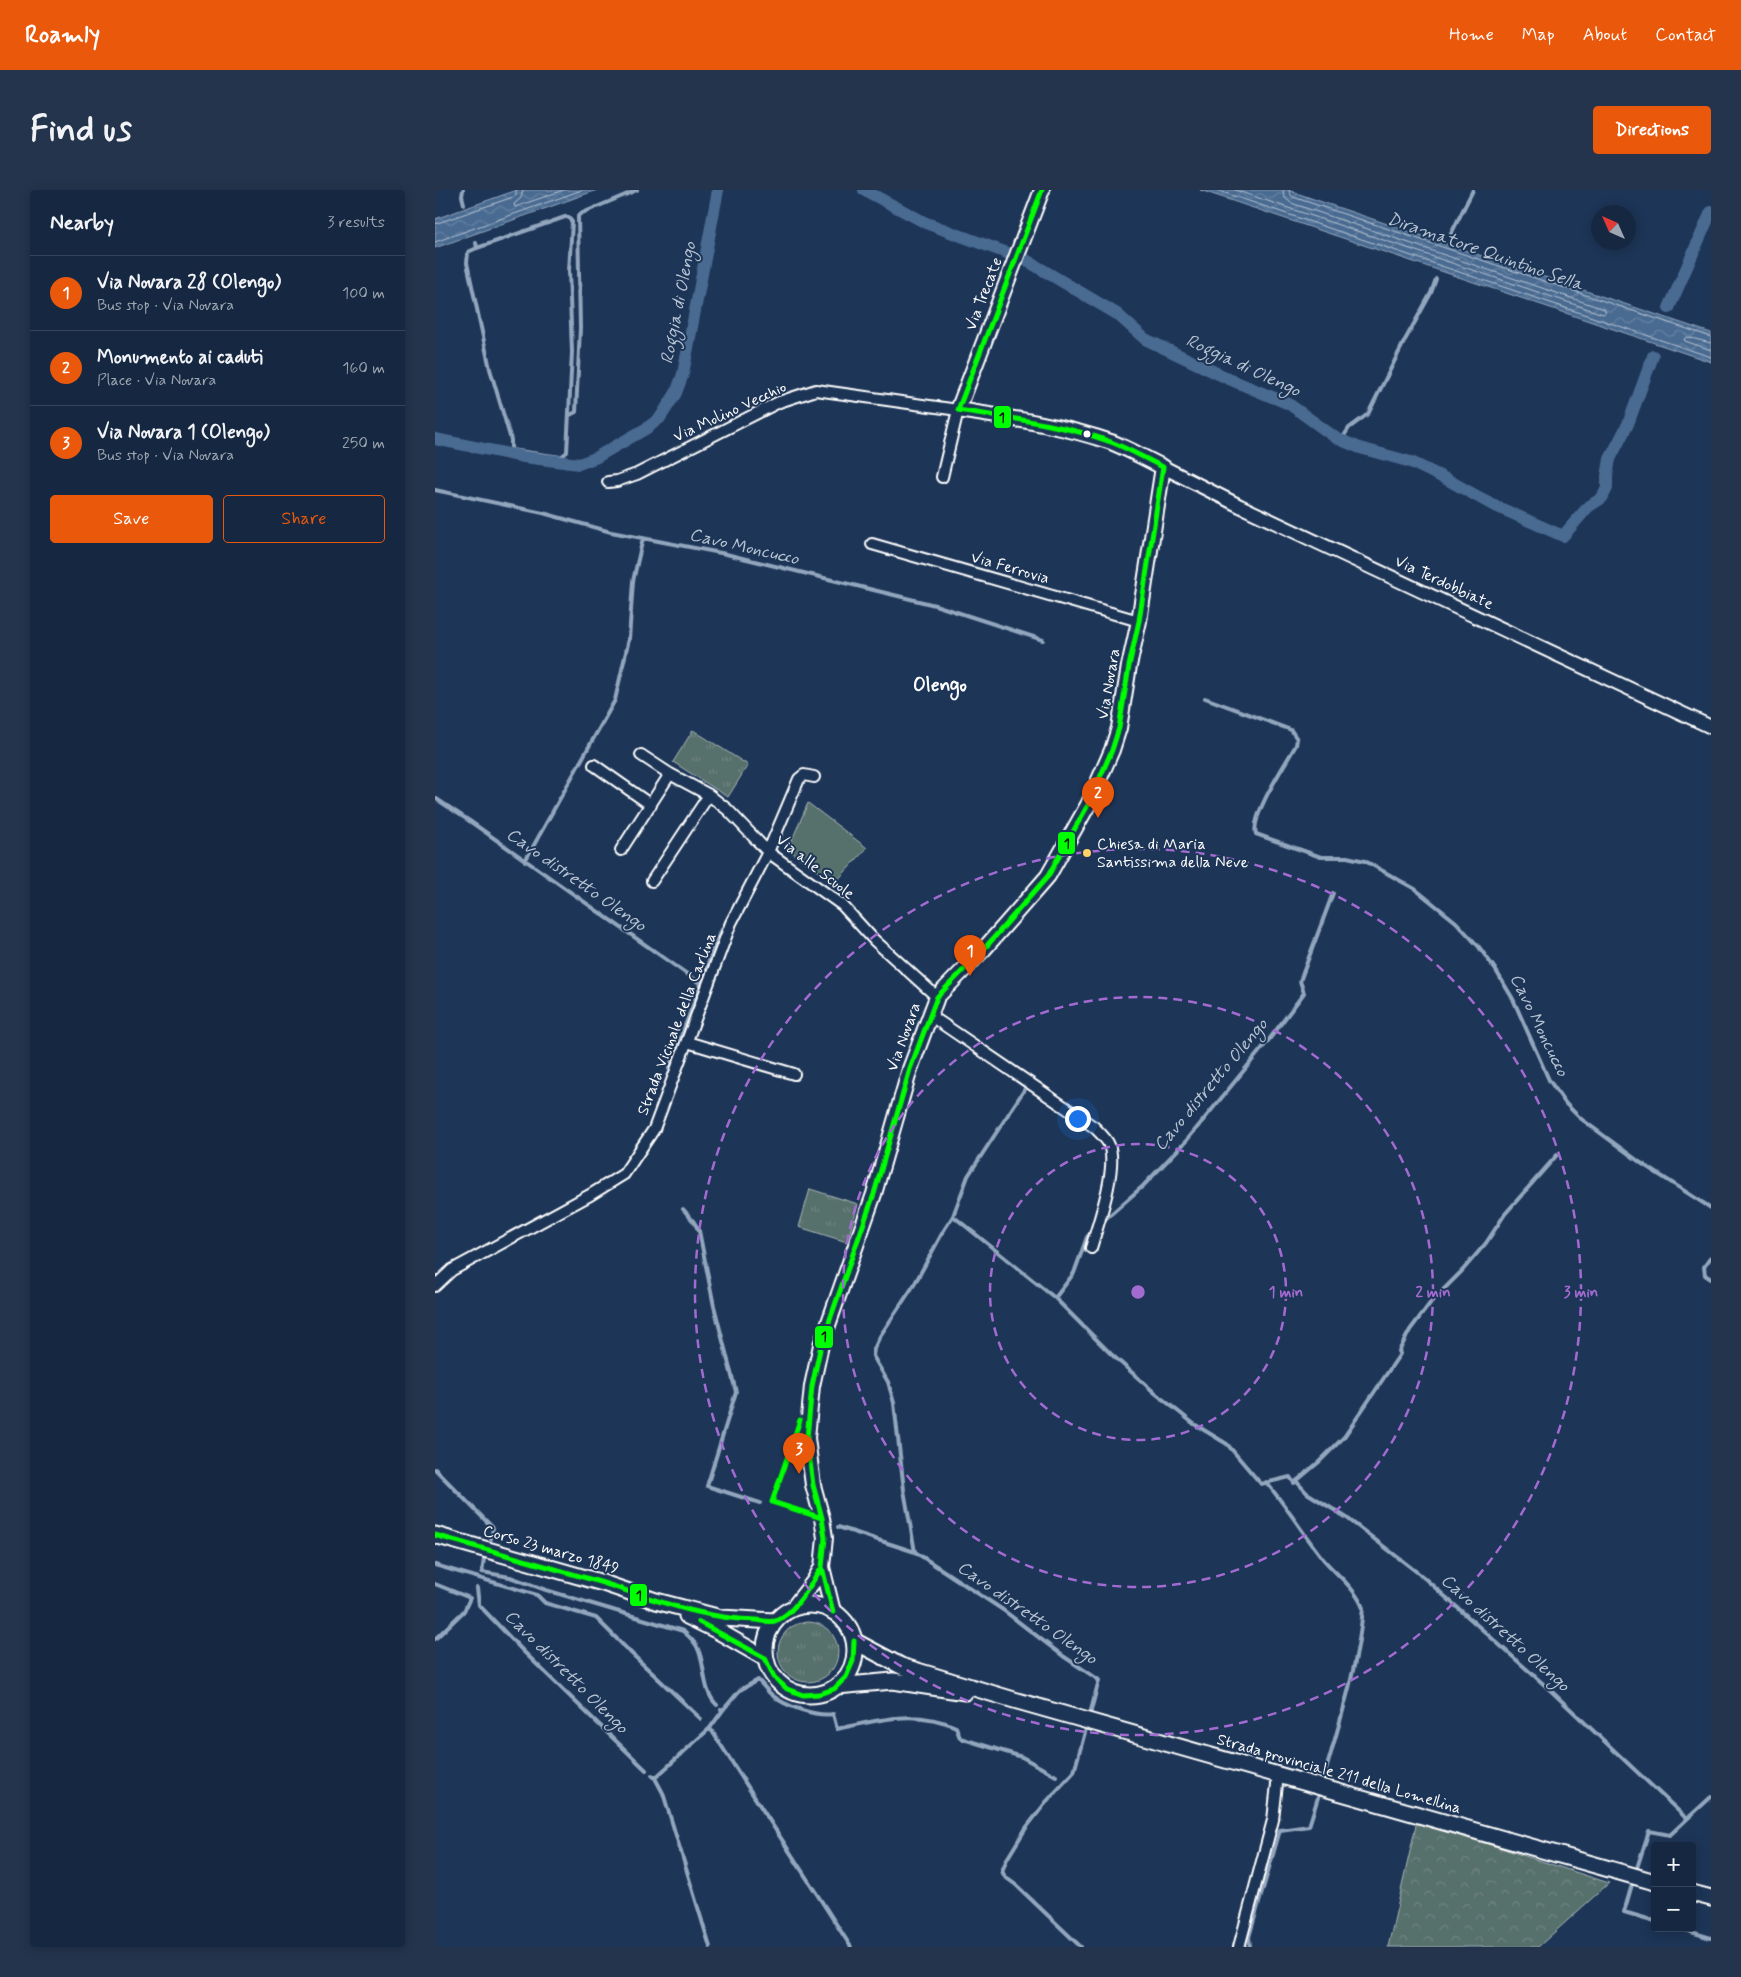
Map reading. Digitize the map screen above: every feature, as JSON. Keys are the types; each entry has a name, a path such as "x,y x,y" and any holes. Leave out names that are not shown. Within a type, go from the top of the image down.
{"main road":[{"name":"Via Trecate","path":"958,410 1042,190"},
{"path":"958,410 1025,420 1084,435 1112,443 1163,467"},
{"name":"Via Novara","path":"822,1566 825,1538 813,1485 807,1438 812,1386 821,1345 874,1194 910,1069 937,997 984,950 1049,876 1088,804 1112,750 1119,728 1129,666 1139,621 1163,467"},
{"name":"Corso 23 marzo 1849","path":"435,1535 594,1580 656,1601 721,1618 775,1621"},
{"path":"792,1609 812,1605 833,1612 846,1624 854,1640 855,1650 852,1667 837,1686 829,1692 817,1695 796,1694 787,1690 775,1680 768,1670 765,1658 767,1634 775,1621 792,1609 814,1581 822,1566"},
{"path":"822,1566 833,1612"},
{"name":"Corso 23 marzo 1849","path":"656,1601 718,1631 765,1658"},
{"path":"854,1640 901,1666 1014,1700"},
{"path":"837,1686 893,1681 1014,1700"},
{"name":"Strada provinciale 211 della Lomellina","path":"1014,1700 1651,1881"},
{"path":"1696,1894 1711,1898"}],"street":[{"name":"Via Molino Vecchio","path":"608,482 637,474 779,402 816,390 958,410"},
{"name":"Via Trecate","path":"942,477 958,410"},
{"name":"Via Terdobbiate","path":"1163,467 1240,506 1711,727"},
{"name":"Via Ferrovia","path":"872,544 1139,621"},
{"name":"Via alle Scuole","path":"641,755 669,774 709,795 728,810 768,852 842,905 874,940 937,997"},
{"path":"594,765 651,805"},
{"path":"621,850 669,774"},
{"name":"Strada Vicinale della Carlina","path":"435,1286 452,1270 591,1195 624,1174 654,1128 731,923 768,852 799,779 803,775 814,777"},
{"path":"652,881 709,795"},
{"path":"931,1016 1094,1127 1109,1144 1112,1161 1107,1191 1091,1248"},
{"path":"687,1042 794,1074"},
{"path":"1239,1947 1273,1820 1278,1775"}],"green space":[{"path":"693,730 748,765 728,797 673,762"},
{"path":"808,803 867,848 834,884 788,849"},
{"path":"810,1189 858,1204 847,1242 799,1227"},
{"path":"808,1622 824,1627 829,1631 833,1636 838,1652 833,1668 829,1673 824,1677 808,1682 792,1677 787,1673 783,1668 778,1652 783,1636 787,1631 792,1627"},
{"path":"1417,1821 1609,1883 1538,1947 1388,1947"}],"water":[{"path":"517,190 597,190 435,248 435,219"},
{"path":"1200,190 1288,190 1711,333 1711,362"}],"waterway":[{"path":"463,190 464,204"},
{"path":"570,415 576,412 580,328 578,216 637,190"},
{"name":"Roggia di Olengo","path":"435,439 524,457 579,464 595,458 647,428 660,418 676,393 683,374 718,190"},
{"name":"Roggia di Olengo","path":"864,190 926,223 1026,260 1117,314 1145,339 1229,379 1289,404 1336,438 1360,448 1411,462 1491,504 1563,536 1588,507 1602,498 1607,488 1610,459 1628,424 1653,356"},
{"name":"Diramatore Quintino Sella","path":"1451,234 1473,190"},
{"name":"Roggia di Olengo","path":"1669,308 1711,212"},
{"path":"477,248 565,217 568,217 572,222 569,271 572,352 567,452 561,457 511,450"},
{"path":"476,243 477,248 468,252 467,263 490,369 511,440 511,454"},
{"path":"1342,439 1349,428 1368,414 1431,293 1436,279"},
{"name":"Cavo Moncucco","path":"435,490 543,513 611,532 726,554 935,605 1043,640"},
{"path":"525,861 615,700 629,639 633,581 643,538"},
{"name":"Cavo Moncucco","path":"1205,698 1291,730 1297,739 1296,745 1263,803 1258,815 1256,834 1321,857 1347,857 1365,861 1415,889 1456,922 1479,947 1495,969 1513,999 1549,1080 1566,1104 1580,1118 1641,1163 1711,1208"},
{"name":"Cavo distretto Olengo","path":"435,798 701,984 669,1068"},
{"name":"Cavo distretto Olengo","path":"701,984 717,939 744,889"},
{"name":"Cavo distretto Olengo","path":"1103,1221 1143,1186 1187,1140 1268,1041 1304,993 1300,981 1333,893"},
{"name":"Cavo distretto Olengo","path":"1008,1074 1026,1087 968,1176 953,1216 1055,1298 1111,1354 1155,1393 1194,1424 1227,1444 1261,1484 1290,1477 1294,1483 1344,1437 1400,1354 1399,1351 1410,1330 1431,1302 1462,1271 1486,1243 1505,1214 1557,1155"},
{"name":"Cavo distretto Olengo","path":"683,1209 699,1231 714,1306 736,1392 707,1486 760,1503"},
{"name":"Cavo distretto Olengo","path":"915,1552 904,1490 894,1403 888,1382 873,1356 880,1336 914,1285 953,1216"},
{"name":"Cavo distretto Olengo","path":"1055,1298 1074,1273 1087,1237 1093,1231"},
{"name":"Cavo Moncucco","path":"1711,1257 1704,1267 1705,1275 1711,1279"},
{"name":"Cavo distretto Olengo","path":"435,1469 493,1528 491,1539"},
{"name":"Cavo distretto Olengo","path":"1296,1481 1307,1493 1347,1518 1422,1576 1549,1689 1687,1819 1670,1835 1649,1831 1635,1874"},
{"name":"Cavo distretto Olengo","path":"1266,1482 1324,1560 1346,1582 1363,1608 1352,1675 1322,1784"},
{"name":"Cavo distretto Olengo","path":"838,1527 915,1552 1003,1610 1063,1656 1099,1680 1089,1718"},
{"name":"Cavo distretto Olengo","path":"484,1559 482,1572 510,1577 546,1590 683,1631 697,1646 709,1693 717,1705"},
{"name":"Cavo distretto Olengo","path":"435,1565 537,1595 545,1603 596,1618 701,1719"},
{"name":"Cavo distretto Olengo","path":"435,1584 470,1598 464,1611 435,1639"},
{"name":"Cavo distretto Olengo","path":"477,1588 479,1605 524,1652 646,1770"},
{"name":"Cavo distretto Olengo","path":"723,1710 740,1690 758,1680 770,1693 784,1703 818,1714 833,1714 837,1729 897,1718 926,1718 956,1727 960,1738 1022,1757 1056,1776"},
{"name":"Cavo distretto Olengo","path":"721,1709 723,1710 710,1728 851,1947"},
{"name":"Cavo distretto Olengo","path":"1081,1947 1016,1885 1005,1877 1002,1871 1026,1828 1047,1801 1074,1772 1087,1725"},
{"name":"Cavo distretto Olengo","path":"655,1778 710,1728"},
{"name":"Cavo distretto Olengo","path":"652,1775 663,1793 710,1947"},
{"name":"Cavo distretto Olengo","path":"1250,1947 1249,1937 1280,1830 1309,1826 1320,1791"},
{"name":"Cavo distretto Olengo","path":"1687,1819 1711,1797"},
{"name":"Cavo distretto Olengo","path":"1633,1881 1624,1912 1651,1920"},
{"name":"Cavo distretto Olengo","path":"1691,1932 1711,1938"}],"transit line":[{"name":"1","path":"833,1612 822,1567 825,1538 813,1485 807,1438 812,1386 821,1345 874,1194 910,1069 937,997 984,949 1048,876 1088,805 1112,750 1119,728 1129,666 1139,621 1163,467 1111,442 1092,436 1035,422 958,410 1042,190"},
{"name":"1","path":"800,1420 772,1502 822,1518"},
{"name":"1","path":"435,1535 679,1607 737,1619 775,1621 782,1617 802,1598 822,1567"},
{"name":"1","path":"699,1622 765,1658 774,1677 787,1689 803,1695 819,1694 834,1689 846,1677 853,1661 854,1641"}],"place":[{"name":"Monumento ai caduti","path":"1098,818"},
{"name":"Chiesa di Maria Santissima della Neve","path":"1087,853"},
{"name":"Via Novara 28 (Olengo)","path":"970,976"},
{"name":"Via Novara 1 (Olengo)","path":"799,1474"}],"district":[{"name":"Olengo","path":"940,685"}]}
